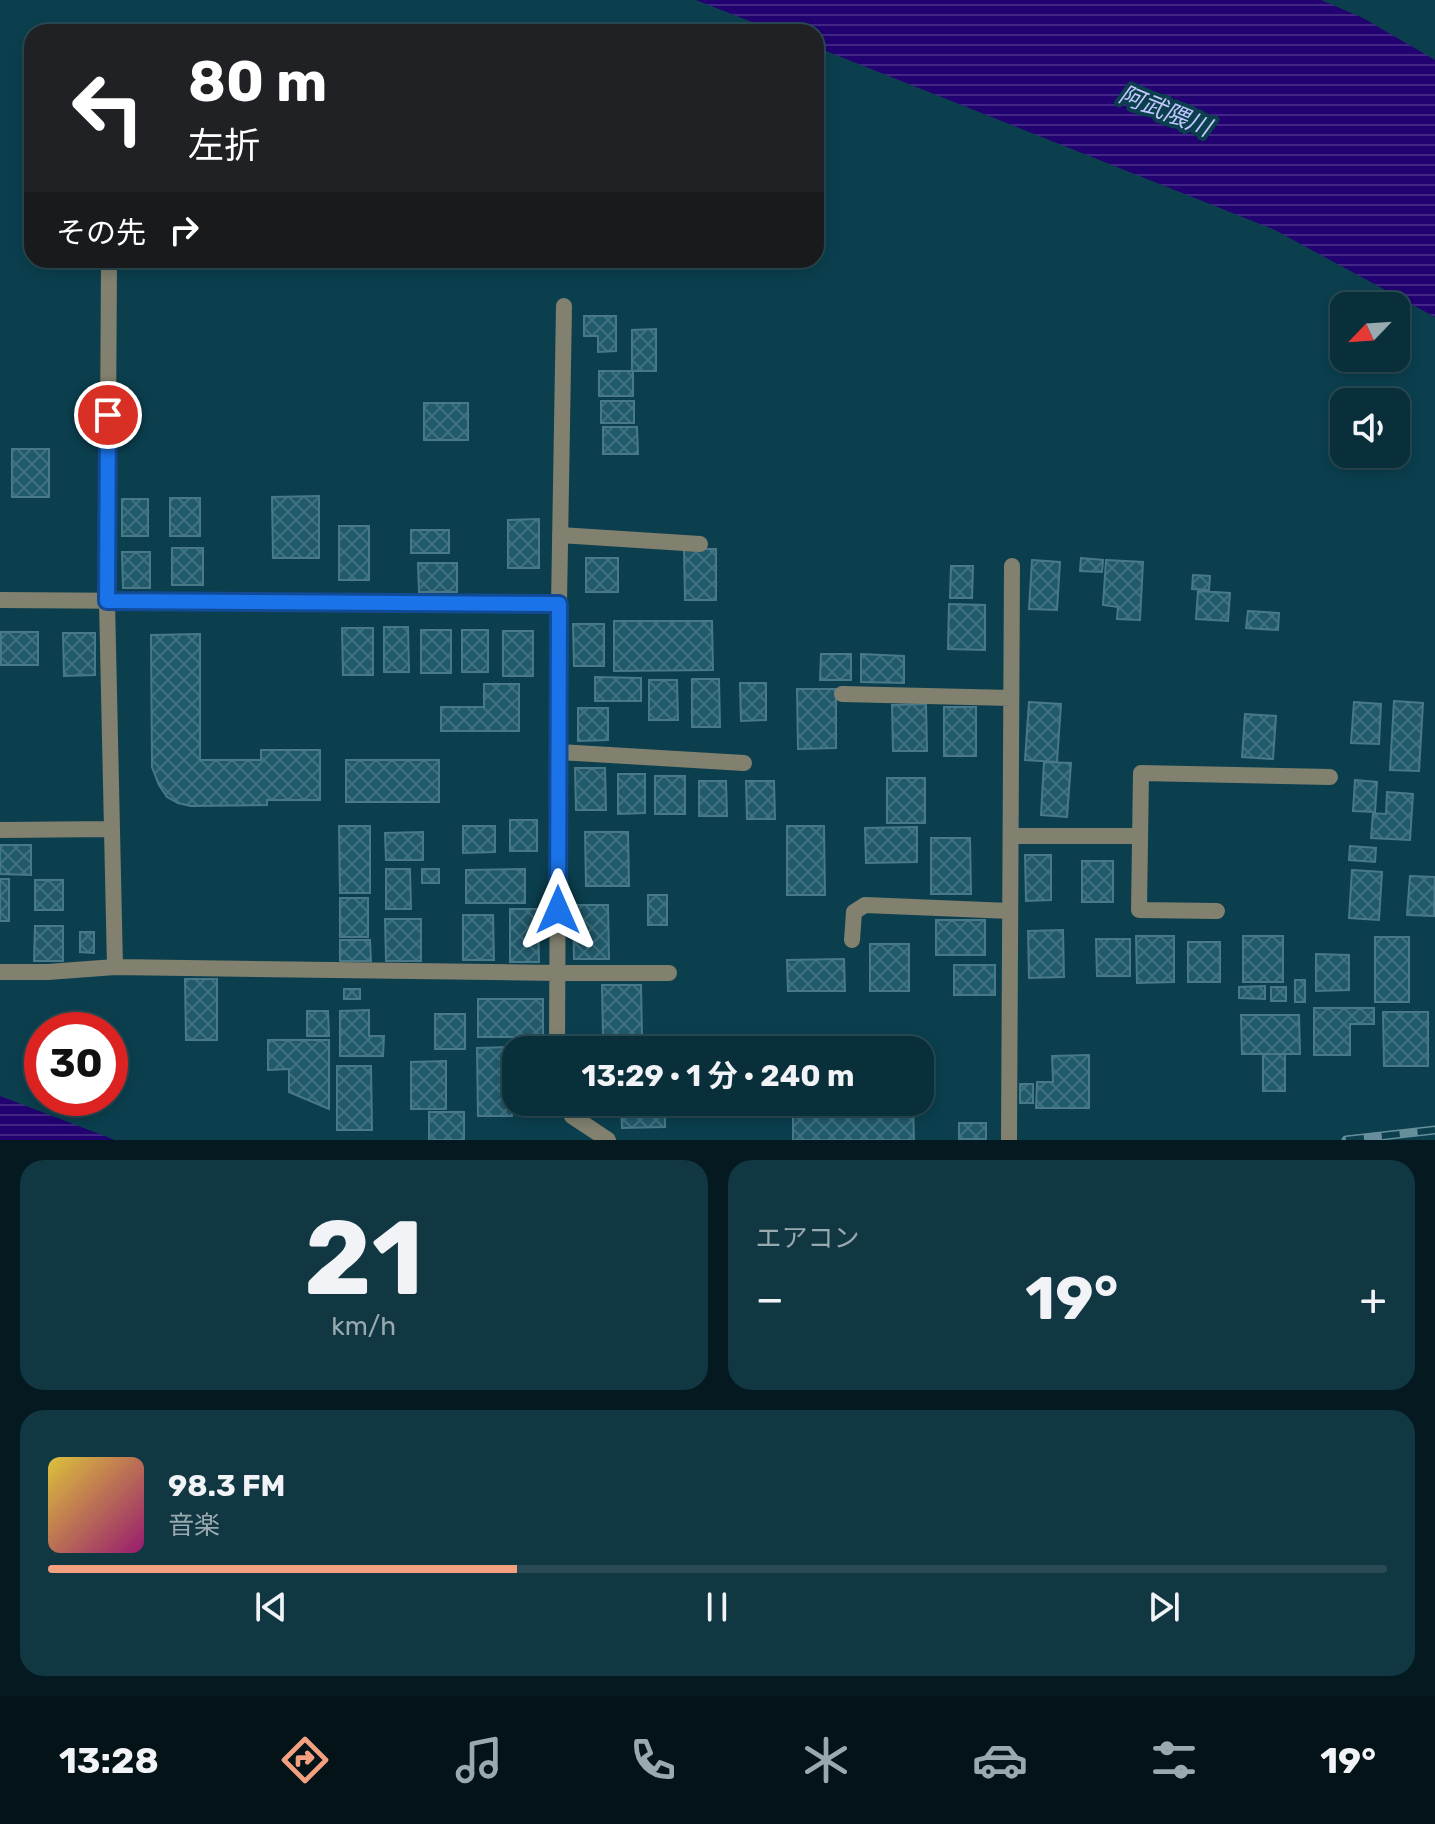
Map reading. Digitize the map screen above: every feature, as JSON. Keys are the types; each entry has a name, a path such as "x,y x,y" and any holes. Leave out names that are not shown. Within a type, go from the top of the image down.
{"street":[{"path":"109,268 107,601 115,967"},
{"path":"557,1036 564,306"},
{"path":"560,535 700,544"},
{"path":"1009,1140 1012,566"},
{"path":"0,600 559,604"},
{"path":"842,694 1011,698"},
{"path":"559,752 744,763"},
{"path":"1217,911 1139,910 1141,773 1330,777"},
{"path":"0,830 112,829"},
{"path":"1011,836 1140,836"},
{"path":"852,940 854,912 865,905 1010,911"},
{"path":"0,960 9,966 6,972 115,967 669,973"},
{"path":"572,1116 608,1140"}],"water":[{"name":"阿武隈川","path":"696,0 1321,0 1363,18 1435,60 1435,317 1410,303 1410,292 1389,292 1275,230 824,50 824,24 757,24"},
{"path":"0,1096 24,1105 24,1116 52,1116 115,1140 0,1140"}],"building":[{"path":"584,316 616,316 616,351 598,352 598,336 584,336"},
{"path":"656,329 656,371 632,371 632,330"},
{"path":"599,371 633,371 633,396 599,396"},
{"path":"601,401 634,401 634,423 601,423"},
{"path":"424,403 468,403 468,440 424,440"},
{"path":"603,427 637,427 638,454 603,454"},
{"path":"12,449 49,449 49,497 12,497"},
{"path":"319,496 319,558 273,558 272,497"},
{"path":"170,498 200,498 200,536 170,536"},
{"path":"122,499 148,499 148,536 122,536"},
{"path":"539,519 539,568 508,568 508,520"},
{"path":"339,526 369,526 369,580 339,580"},
{"path":"411,530 449,530 449,553 411,553"},
{"path":"172,548 203,548 203,585 172,585"},
{"path":"684,549 716,549 716,600 685,600"},
{"path":"122,552 150,552 150,588 123,588"},
{"path":"586,558 618,558 618,592 586,592"},
{"path":"1081,558 1103,560 1102,572 1080,571"},
{"path":"1032,560 1060,562 1057,610 1029,609"},
{"path":"1106,560 1143,562 1140,620 1117,619 1118,607 1103,605"},
{"path":"418,563 457,563 457,592 419,592"},
{"path":"951,566 973,566 972,598 950,598"},
{"path":"1193,575 1210,576 1209,590 1192,589"},
{"path":"1198,591 1230,593 1228,621 1196,619"},
{"path":"949,604 985,605 985,650 948,649"},
{"path":"1248,611 1279,613 1278,630 1246,628"},
{"path":"614,621 712,621 713,670 614,671"},
{"path":"573,624 604,624 604,666 574,666"},
{"path":"384,627 408,627 409,672 384,672"},
{"path":"342,628 373,628 373,675 343,675"},
{"path":"421,630 451,630 451,673 421,673"},
{"path":"462,630 488,630 488,672 462,672"},
{"path":"503,631 533,631 533,676 503,676"},
{"path":"1,632 38,632 38,665 1,665"},
{"path":"63,633 95,633 95,675 64,676"},
{"path":"200,634 200,760 261,760 261,750 320,750 320,800 267,800 267,805 191,806 167,797 152,767 151,635"},
{"path":"821,654 851,654 851,680 820,680"},
{"path":"861,654 904,656 904,683 861,682"},
{"path":"595,677 641,678 641,701 595,701"},
{"path":"692,679 719,679 720,727 692,727"},
{"path":"649,680 677,680 678,720 649,720"},
{"path":"740,683 766,683 766,720 741,721"},
{"path":"484,684 519,684 519,731 441,731 441,707 484,707"},
{"path":"797,689 836,689 836,748 798,749"},
{"path":"1394,701 1423,703 1419,771 1390,770"},
{"path":"1029,702 1061,704 1057,762 1025,760"},
{"path":"1354,702 1381,704 1379,744 1351,743"},
{"path":"926,704 927,751 893,751 892,705"},
{"path":"944,707 976,707 976,756 944,756"},
{"path":"578,708 608,708 608,740 578,741"},
{"path":"1245,714 1276,716 1273,759 1242,757"},
{"path":"346,760 439,760 439,802 346,802"},
{"path":"1044,762 1071,763 1067,817 1041,815"},
{"path":"575,768 605,768 606,810 576,810"},
{"path":"618,774 645,774 645,813 618,814"},
{"path":"655,776 685,776 685,814 655,814"},
{"path":"887,778 925,778 925,823 887,823"},
{"path":"1355,780 1377,782 1375,812 1353,811"},
{"path":"699,781 726,781 727,816 699,816"},
{"path":"746,781 774,781 775,819 747,819"},
{"path":"1387,792 1413,794 1410,840 1371,838 1373,813 1386,814"},
{"path":"510,820 537,820 537,851 510,851"},
{"path":"339,826 370,826 370,893 340,893"},
{"path":"463,826 495,826 495,852 463,853"},
{"path":"787,826 824,826 825,895 787,895"},
{"path":"917,827 917,862 866,863 865,828"},
{"path":"423,832 423,860 386,860 385,833"},
{"path":"585,832 628,832 629,886 586,886"},
{"path":"931,838 970,838 971,894 931,894"},
{"path":"0,845 31,845 31,875 0,874"},
{"path":"1350,846 1376,848 1375,862 1349,860"},
{"path":"1025,855 1051,855 1051,900 1026,901"},
{"path":"1082,861 1113,861 1113,902 1082,902"},
{"path":"386,869 410,869 411,909 386,909"},
{"path":"422,869 439,869 439,883 422,883"},
{"path":"525,869 525,903 466,903 466,870"},
{"path":"1352,870 1382,872 1379,920 1349,918"},
{"path":"1410,876 1435,877 1434,916 1407,915"},
{"path":"0,879 9,879 9,921 0,921"},
{"path":"35,880 63,880 63,910 35,910"},
{"path":"648,895 667,895 667,925 648,925"},
{"path":"340,898 368,898 368,937 340,937"},
{"path":"573,905 608,905 609,959 574,959"},
{"path":"510,909 538,909 539,962 510,962"},
{"path":"463,915 493,915 494,960 463,960"},
{"path":"385,919 421,919 421,961 386,961"},
{"path":"936,920 985,920 985,955 936,955"},
{"path":"35,926 63,926 63,961 34,961"},
{"path":"1063,930 1064,977 1029,978 1028,931"},
{"path":"80,932 94,932 94,953 80,952"},
{"path":"1136,936 1174,936 1174,982 1137,983"},
{"path":"1243,936 1283,936 1283,982 1243,982"},
{"path":"1375,937 1409,937 1409,1002 1375,1002"},
{"path":"1096,939 1130,939 1130,976 1097,976"},
{"path":"340,940 370,940 371,961 340,961"},
{"path":"1188,942 1220,942 1220,982 1188,982"},
{"path":"870,944 909,944 909,991 870,991"},
{"path":"1316,954 1349,955 1349,990 1316,991"},
{"path":"844,959 845,991 788,991 787,960"},
{"path":"954,965 995,965 995,995 954,995"},
{"path":"185,979 217,979 217,1040 186,1040"},
{"path":"1295,980 1305,980 1305,1002 1295,1002"},
{"path":"602,985 641,985 642,1036 603,1036"},
{"path":"1265,986 1265,999 1239,998 1239,987"},
{"path":"1271,987 1286,987 1286,1001 1271,1001"},
{"path":"344,989 360,989 360,999 344,999"},
{"path":"478,999 543,999 543,1036 478,1037"},
{"path":"1314,1008 1374,1008 1374,1024 1350,1024 1350,1055 1314,1055"},
{"path":"369,1010 369,1036 384,1036 383,1056 340,1056 340,1011"},
{"path":"307,1011 328,1011 329,1036 307,1036"},
{"path":"1383,1012 1428,1012 1428,1066 1384,1066"},
{"path":"435,1014 465,1014 465,1049 435,1049"},
{"path":"1241,1015 1299,1015 1300,1054 1242,1054"},
{"path":"268,1040 329,1040 329,1109 289,1092 289,1069 268,1070"},
{"path":"502,1047 502,1116 478,1116 477,1048"},
{"path":"1263,1054 1285,1054 1285,1091 1263,1091"},
{"path":"1089,1055 1089,1108 1036,1108 1037,1082 1053,1082 1052,1056"},
{"path":"446,1061 446,1109 411,1109 411,1062"},
{"path":"337,1066 371,1066 372,1130 337,1130"},
{"path":"1020,1084 1033,1084 1033,1103 1020,1103"},
{"path":"429,1112 464,1112 464,1140 429,1140"},
{"path":"622,1116 665,1116 665,1127 622,1128"},
{"path":"793,1116 913,1116 914,1140 793,1140"},
{"path":"959,1123 986,1123 986,1139 959,1139"}],"railway":[{"path":"1346,1140 1435,1130"}],"route":[{"path":"108,415 107,601 559,604 558,910"}]}
